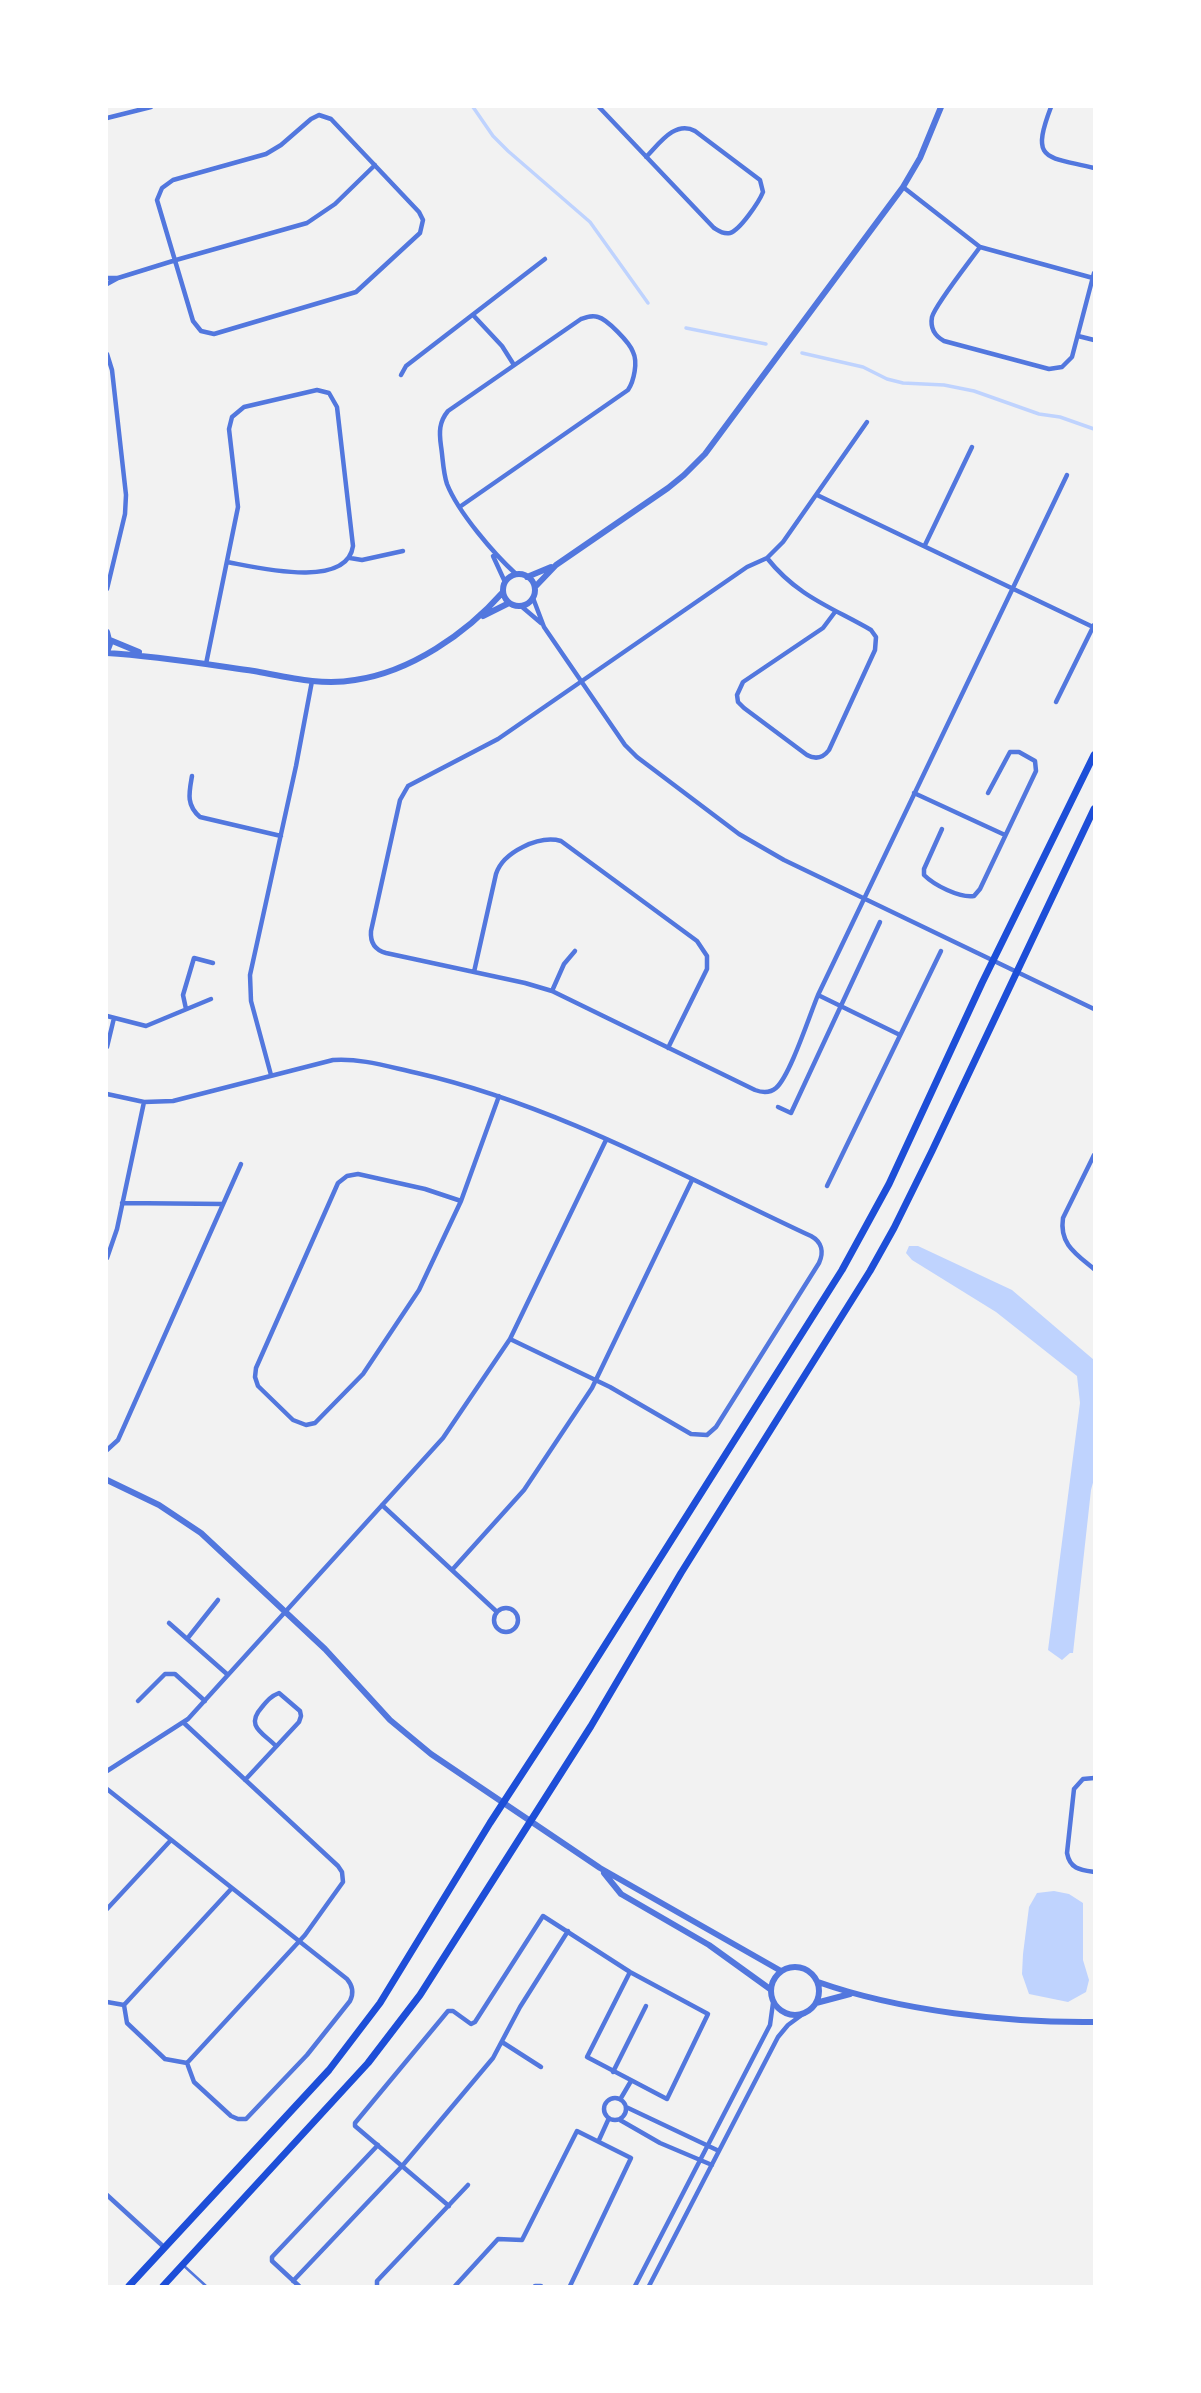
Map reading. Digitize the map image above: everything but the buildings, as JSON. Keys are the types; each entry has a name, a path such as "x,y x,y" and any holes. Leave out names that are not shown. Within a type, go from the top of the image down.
{"main road":[{"path":"129,2286 329,2070 380,2003 503,1803 842,1270 889,1184 992,962 1094,755"},
{"path":"163,2286 327,2108 395,2029 439,1967 531,1822 681,1573 876,1260 905,1206 1094,809"}],"street":[{"path":"107,118 152,107"},
{"path":"599,107 646,157 714,228 721,232 730,233 738,228 762,197 764,188 760,180 690,128 677,128 646,157"},
{"path":"941,107 920,158 903,187 696,464 668,488 556,565 535,587 533,598 544,626 620,739 637,757 752,843 992,962 1094,1009"},
{"path":"1051,107 1040,137 1042,148 1052,158 1094,169"},
{"path":"319,115 331,119 375,165 419,212 423,225 417,236 356,292 209,334 195,325 176,260 157,200 162,188 173,180 266,154 319,115"},
{"path":"107,284 176,260 307,223 325,213 375,165"},
{"path":"903,187 980,247 1094,275 1070,360 1056,369 940,338 932,328 934,313 980,247"},
{"path":"401,375 407,366 545,259"},
{"path":"107,278 118,278"},
{"path":"472,315 502,345 514,365"},
{"path":"461,506 624,394 633,381 635,358 631,347 607,321 590,316 581,319 449,411 442,420 439,431 445,474 450,489 461,506 488,546 505,582 503,592 475,621"},
{"path":"1078,336 1094,340"},
{"path":"107,354 112,370 126,495 125,514 107,589"},
{"path":"206,664 238,507 229,429 232,417 244,407 317,390 332,396 337,407 353,546 350,558 338,566 302,574 227,562"},
{"path":"867,422 783,542 767,558 747,567 498,739 412,783 404,791 371,931 373,944 378,950 552,991 755,1090 770,1091 779,1086 818,995 1067,475"},
{"path":"925,545 972,447"},
{"path":"817,495 1094,626 1056,702"},
{"path":"488,546 516,574 527,577 535,587"},
{"path":"350,558 362,560 403,551"},
{"path":"767,558 803,594 871,630 876,637 877,645 829,750 822,757 813,758 744,708 738,702 737,695 743,682 822,628 835,612"},
{"path":"527,577 556,565"},
{"path":"505,582 516,574"},
{"path":"503,592 509,603"},
{"path":"521,606 533,598"},
{"path":"107,632 110,640 107,653 144,654 312,681 354,681 393,671 509,603 521,606 544,626"},
{"path":"110,640 144,654"},
{"path":"271,1075 252,1007 250,971 312,681"},
{"path":"942,829 924,869 924,875 927,879 966,897 977,894 1036,771 1035,761 1018,752 1010,752 988,793"},
{"path":"192,776 189,800 200,817 281,836"},
{"path":"914,793 1005,835"},
{"path":"474,972 495,874 500,864 508,856 540,840 561,841 696,941 704,950 706,969 668,1048"},
{"path":"778,1107 791,1113 880,922"},
{"path":"552,991 564,964 575,951"},
{"path":"827,1186 941,951"},
{"path":"186,1010 183,995 194,958 213,963"},
{"path":"818,995 900,1035"},
{"path":"107,1016 146,1026 211,999"},
{"path":"107,1047 114,1018"},
{"path":"107,1094 144,1102 173,1101 333,1060 360,1060 461,1083 587,1128 606,1140 811,1236 821,1248 819,1263 716,1427 702,1436 691,1434 596,1381 510,1339"},
{"path":"461,1201 425,1189 358,1174 347,1176 338,1183 256,1368 257,1382 261,1390 293,1420 306,1425 315,1423 363,1374 419,1290 461,1201 499,1096"},
{"path":"107,1258 114,1239 144,1102"},
{"path":"107,1771 184,1723 443,1438 510,1339 606,1140"},
{"path":"1094,1155 1063,1218 1062,1229 1069,1248 1094,1269"},
{"path":"107,1450 118,1440 241,1164"},
{"path":"452,1570 524,1490 596,1381 692,1180"},
{"path":"122,1202 223,1204"},
{"path":"107,1480 159,1505 201,1534 325,1649 400,1730 431,1754 600,1868 781,1971"},
{"path":"382,1505 497,1612"},
{"path":"187,1639 218,1600"},
{"path":"508,1608 515,1613 518,1620 515,1628 508,1632 497,1629 494,1619 497,1612 508,1608"},
{"path":"169,1623 229,1675"},
{"path":"138,1701 170,1672 205,1701"},
{"path":"245,1780 276,1746 301,1716 299,1709 279,1693 272,1696 255,1714 253,1721 276,1746"},
{"path":"184,1723 342,1872 342,1886 300,1942 187,2063"},
{"path":"1094,1778 1083,1779 1074,1789 1067,1853 1068,1860 1075,1868 1094,1872"},
{"path":"107,1789 347,1979 352,1986 350,2001 307,2055 249,2117 234,2118 194,2082 187,2063"},
{"path":"107,1909 170,1840"},
{"path":"600,1868 621,1894 709,1945 770,1989"},
{"path":"124,2005 232,1888"},
{"path":"449,2206 355,2126 355,2123 449,2011 471,2024 475,2022 541,1917 545,1916 630,1972 708,2016 667,2099 587,2057 630,1972"},
{"path":"293,2281 403,2165 493,2058 520,2007 568,1931"},
{"path":"635,2286 768,2029 773,2014 770,1989 774,1978 781,1971 793,1966 802,1967 812,1973 818,1982 816,2003"},
{"path":"818,1982 852,1994 942,2011 1094,2022"},
{"path":"649,2286 778,2037 788,2025 816,2003 852,1994"},
{"path":"107,2003 124,2005"},
{"path":"773,2003 786,2014 803,2014"},
{"path":"124,2005 127,2023 165,2059 187,2063"},
{"path":"613,2072 646,2006"},
{"path":"502,2042 541,2067"},
{"path":"620,2099 631,2081"},
{"path":"712,2165 660,2143 620,2120 609,2118 604,2112 605,2105 613,2098 620,2099 626,2107 719,2151"},
{"path":"620,2120 626,2107"},
{"path":"598,2140 609,2118"},
{"path":"455,2286 498,2239 503,2237 522,2240 575,2133 579,2131 630,2155 631,2160 570,2286"},
{"path":"299,2286 272,2261 272,2257 378,2145"},
{"path":"377,2286 377,2281 468,2186"},
{"path":"107,2195 165,2248"},
{"path":"535,2286 541,2286"}],"lane":[{"path":"183,2265 206,2286"}],"water":[{"path":"909,1246 918,1246 1012,1290 1094,1360 1094,1479 1073,1653 1062,1660 1048,1650 1080,1403 1077,1376 996,1312 912,1260 906,1253"},
{"path":"1054,1891 1069,1894 1083,1903 1083,1960 1089,1980 1086,1992 1068,2002 1029,1994 1022,1974 1029,1907 1037,1893"}],"waterway":[{"path":"473,107 493,136 508,151 590,222 648,303"},
{"path":"686,328 766,344"},
{"path":"802,353 863,367 887,379 903,383 944,385 974,391 1039,414 1060,417 1094,429"}]}
